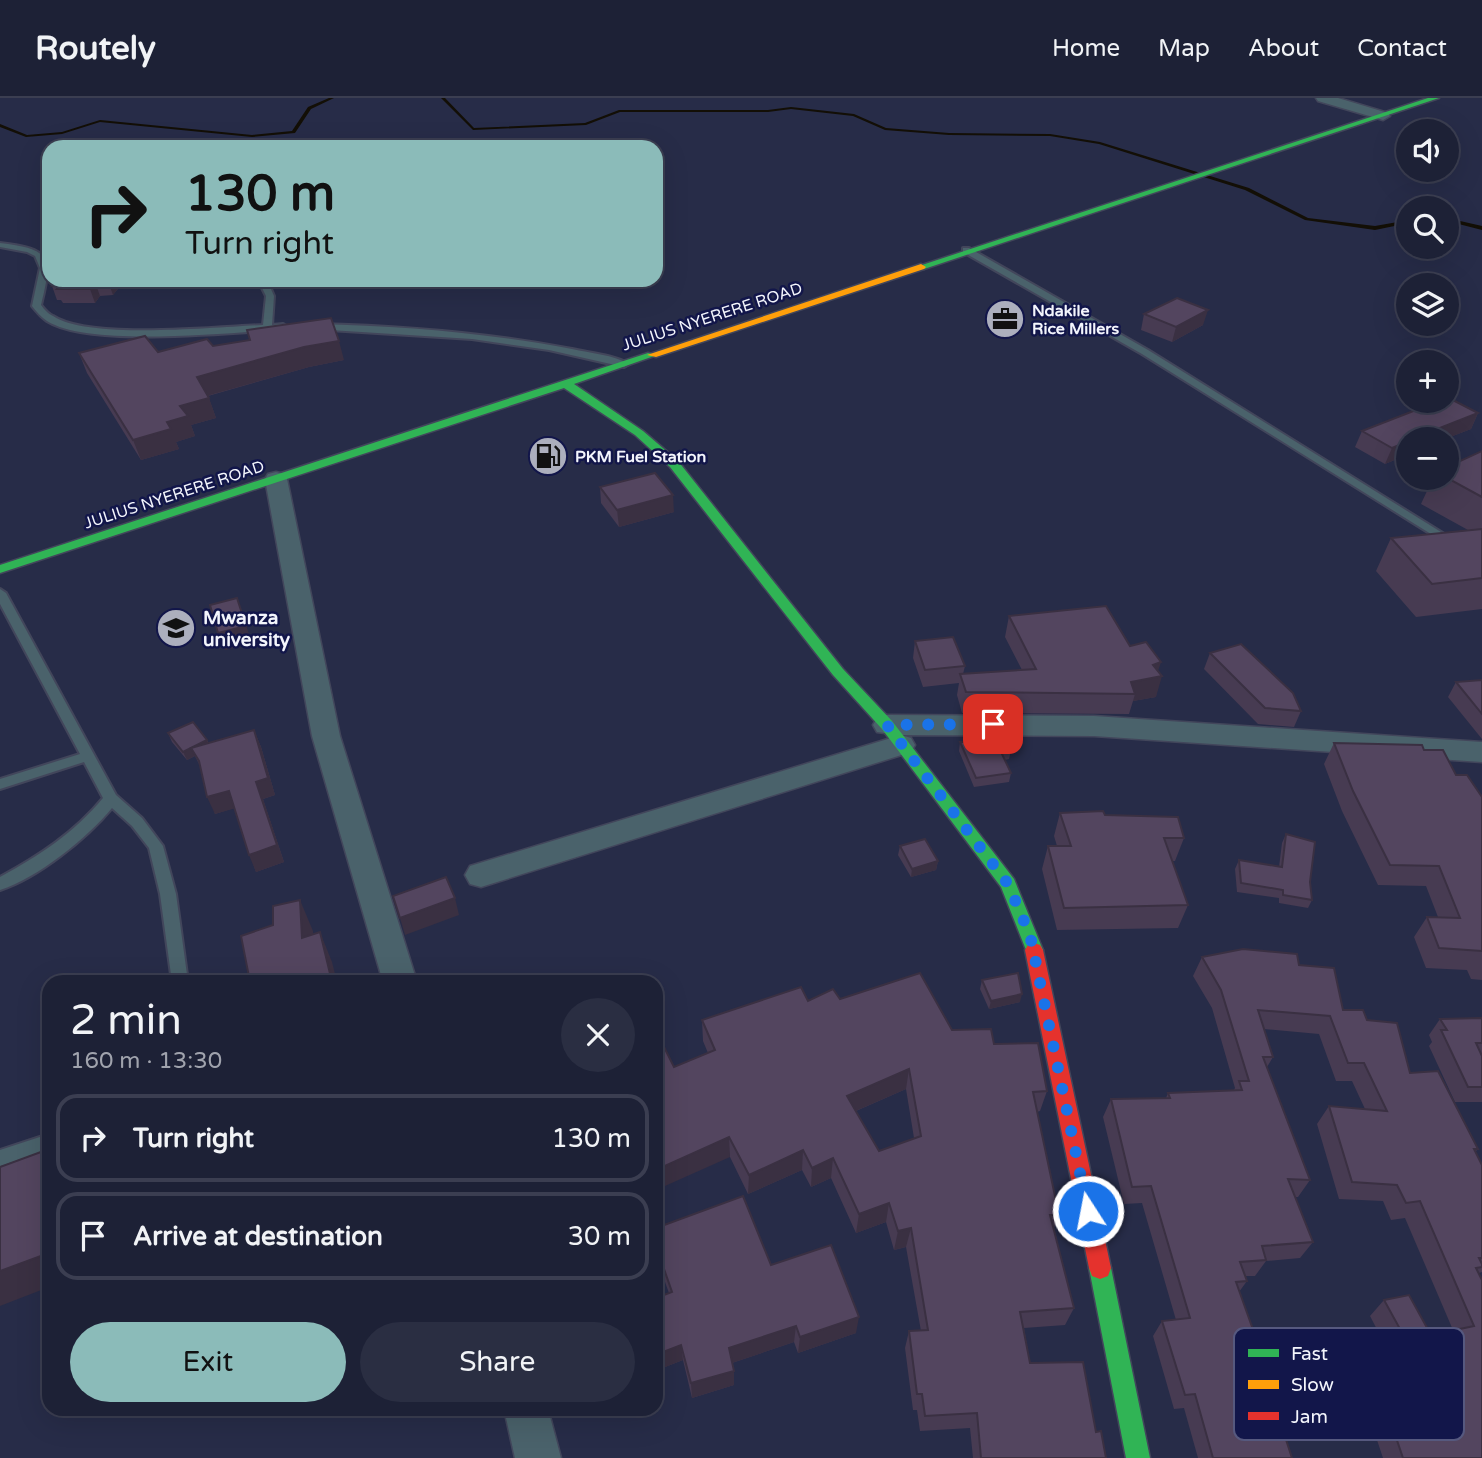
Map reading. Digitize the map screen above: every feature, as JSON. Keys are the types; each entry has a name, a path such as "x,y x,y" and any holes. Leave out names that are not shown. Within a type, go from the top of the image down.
{"main road":[{"name":"JULIUS NYERERE ROAD","path":"0,569 1435,98"},
{"path":"566,384 639,433 674,464 838,672 894,735 1008,884 1030,935 1052,1032 1138,1458"}],"street":[{"path":"1323,98 1383,116"},
{"path":"276,479 326,736 398,975"},
{"path":"481,875 894,735 1094,726 1482,752"},
{"path":"1444,751 1465,782"},
{"path":"528,1416 538,1458"}],"lane":[{"path":"0,245 27,249 42,259"},
{"path":"966,250 1145,352 1443,537"},
{"path":"42,284 36,306 45,318 58,324 84,329 164,333 293,327"},
{"path":"267,327 271,304 269,287"},
{"path":"305,327 411,331 508,342 584,353 624,364"},
{"path":"0,593 111,799 137,822 156,846 168,894 179,975"},
{"path":"0,784 88,756"},
{"path":"0,884 73,841 111,799"},
{"path":"0,1158 42,1144"}],"building":[{"path":"59,287 91,287 90,289 57,289"},
{"path":"1177,298 1208,310 1176,327 1144,314"},
{"path":"331,318 339,341 304,347 197,377 209,398 180,406 188,416 167,422 171,429 133,440 79,353 145,336 158,352 207,339 213,346 250,340 247,330"},
{"path":"1459,403 1478,413 1442,427 1396,427 1396,446 1392,448 1362,431 1408,413 1459,413"},
{"path":"1482,451 1482,497 1459,485 1459,462"},
{"path":"655,473 673,495 617,510 600,487"},
{"path":"1482,529 1482,578 1432,584 1391,538"},
{"path":"237,598 246,626 218,633 210,605"},
{"path":"1106,606 1130,646 1146,642 1161,662 1153,665 1162,676 1131,682 1135,694 966,692 960,674 1036,669 1009,616"},
{"path":"953,637 965,666 925,670 915,641"},
{"path":"1241,644 1293,693 1301,711 1265,708 1210,653"},
{"path":"1482,680 1482,714 1456,682"},
{"path":"193,722 207,740 183,752 168,733"},
{"path":"972,729 1003,730 1011,750 1001,752 1011,773 976,778 960,742 975,742"},
{"path":"254,730 268,778 256,782 277,845 249,855 229,791 207,797 199,761 191,748"},
{"path":"1334,743 1422,745 1424,750 1443,750 1456,775 1467,775 1482,797 1482,951 1439,948 1427,917 1460,918 1439,866 1390,865 1353,791"},
{"path":"1103,811 1105,815 1178,817 1184,838 1164,838 1188,905 1064,908 1048,846 1071,846 1060,813"},
{"path":"1286,834 1315,842 1310,882 1312,900 1283,895 1283,890 1241,883 1239,860 1282,867"},
{"path":"925,839 938,861 912,869 900,846"},
{"path":"446,877 455,898 400,918 393,896"},
{"path":"300,900 302,938 320,932 330,975 249,975 241,936 273,925 273,906"},
{"path":"1243,949 1297,954 1299,965 1334,968 1343,1010 1363,1010 1367,1020 1397,1023 1410,1073 1438,1071 1478,1149 1474,1149 1482,1165 1482,1258 1479,1258 1482,1267 1476,1268 1482,1280 1482,1458 1403,1458 1397,1440 1464,1440 1464,1328 1474,1326 1420,1201 1406,1203 1397,1185 1352,1182 1329,1106 1387,1111 1364,1063 1348,1063 1330,1016 1258,1010 1273,1057 1263,1057 1310,1180 1288,1179 1313,1242 1262,1246 1266,1260 1240,1262 1247,1281 1236,1282 1252,1328 1234,1328 1234,1440 1286,1440 1292,1458 1213,1458 1195,1394 1185,1395 1162,1321 1190,1318 1151,1186 1132,1187 1111,1099 1170,1098 1168,1093 1242,1090 1239,1081 1249,1081 1221,990 1202,957"},
{"path":"920,973 952,1030 991,1029 994,1044 1038,1043 1047,1091 1033,1092 1059,1215 1050,1215 1074,1308 1020,1312 1030,1363 1083,1362 1096,1432 1101,1431 1106,1458 981,1458 977,1413 925,1416 922,1394 917,1394 909,1331 928,1330 911,1228 898,1231 889,1203 859,1214 833,1158 812,1168 803,1150 749,1175 729,1137 663,1167 663,1047 674,1067 715,1050 702,1020 801,987 808,1001 833,989 840,999","holes":["909,1069 921,1136 879,1151 847,1096"]},
{"path":"1018,973 1022,994 991,1001 982,980"},
{"path":"1482,1018 1482,1043 1476,1043 1482,1056 1482,1087 1468,1087 1441,1030 1447,1030 1440,1019"},
{"path":"42,1152 42,1256 0,1271 0,1167"},
{"path":"743,1196 771,1265 831,1245 859,1317 800,1337 796,1326 729,1348 734,1371 691,1383 681,1345 663,1352 663,1295 672,1292 663,1266 663,1225"},
{"path":"1409,1295 1427,1328 1399,1328 1384,1300"}],"waterway":[{"path":"0,125 26,136 62,133 100,121 252,136 293,132 309,108 332,98"},
{"path":"443,98 473,129 586,124 619,111 768,111 791,108 854,115 885,129 949,134 1050,135 1100,143 1247,189 1307,219 1375,228 1396,224"},
{"path":"1459,222 1482,228"}],"traffic: fast":[{"path":"921,267 1435,98"},
{"path":"0,569 652,355"},
{"path":"566,384 639,433 674,464 838,672 887,725 1008,884 1034,950"},
{"path":"1100,1268 1138,1458"}],"traffic: slow":[{"path":"652,355 921,267"}],"traffic: jam":[{"path":"1034,950 1100,1268"}],"place":[{"name":"Ndakile Rice Millers","path":"1005,319"},
{"name":"PKM Fuel Station","path":"548,456"},
{"name":"Mwanza university","path":"176,628"}],"route":[{"path":"993,724 887,725 1008,884 1030,935 1088,1211"}]}
